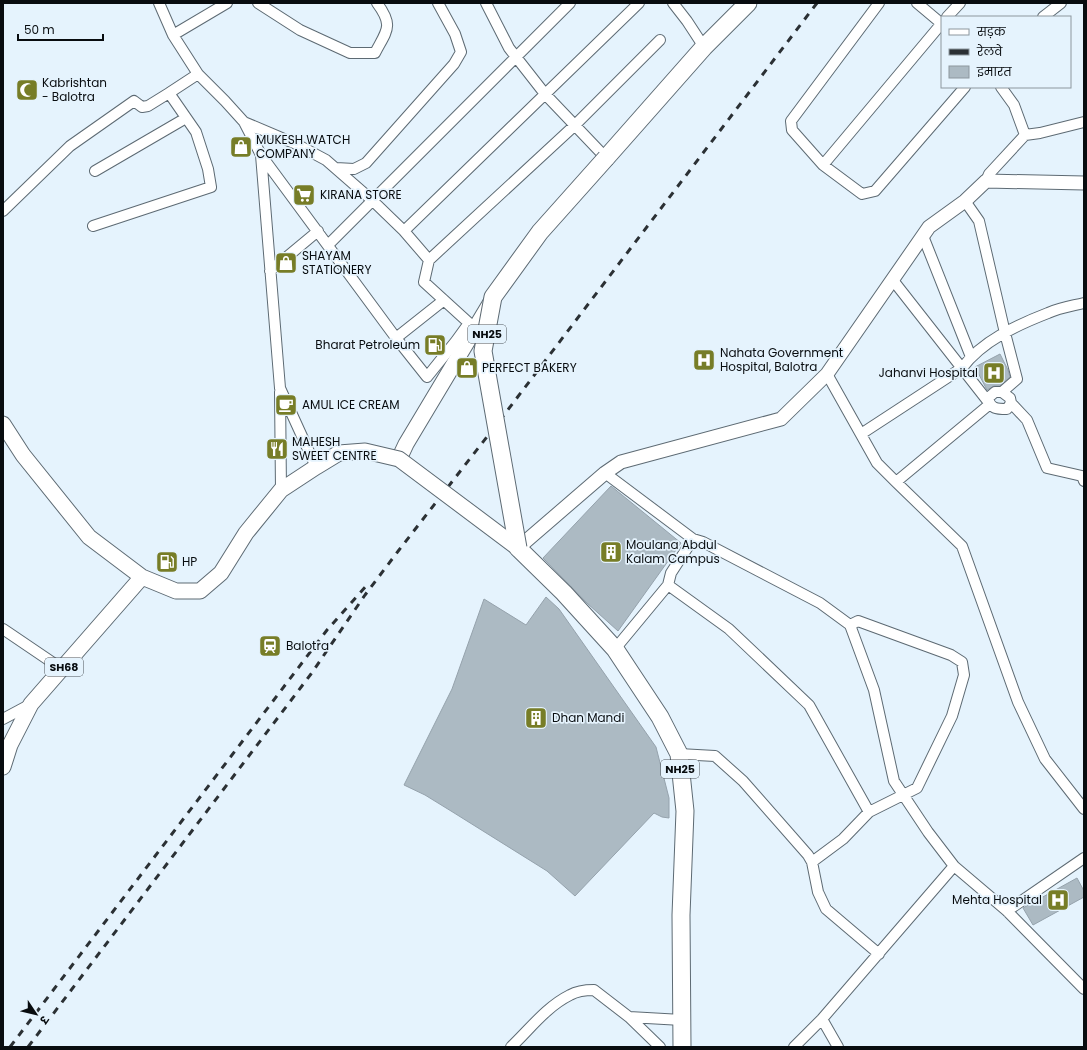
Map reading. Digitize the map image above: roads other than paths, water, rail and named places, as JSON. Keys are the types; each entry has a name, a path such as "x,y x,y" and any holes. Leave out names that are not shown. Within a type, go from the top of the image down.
{"highway":[{"name":"NH25","path":"682,1047 681,915 685,811 678,754 660,717 615,649 564,593 518,548 483,351 493,297 540,232 704,47 748,3"}],"main road":[{"path":"399,459 406,444 493,297"},
{"path":"3,424 23,455 89,537 142,577 176,591 200,591 221,573 246,533 282,490 339,453 366,451 399,459 518,548"},
{"name":"SH68","path":"3,767 10,745 31,704 142,577"}],"street":[{"path":"159,3 174,35 198,74 226,101 244,122 261,155 396,338 427,377 469,322 424,282 429,260 574,126 660,40"},
{"path":"174,35 227,3"},
{"path":"258,3 300,30 350,53 375,53 388,28 386,14 377,3"},
{"path":"336,168 354,169 366,163 454,64 461,52 455,34 438,3"},
{"path":"486,3 508,48 545,94 606,158"},
{"path":"404,231 639,3"},
{"path":"673,3 704,47"},
{"path":"879,3 791,121 792,130 823,165 862,194 875,191 964,88"},
{"path":"917,3 941,22"},
{"path":"949,16 960,3"},
{"path":"1044,16 1061,3"},
{"path":"328,245 568,4"},
{"path":"823,165 941,24"},
{"path":"3,211 70,146 134,101 142,107 148,106 198,74"},
{"path":"1002,88 1014,105 1024,135"},
{"path":"94,226 211,187 208,169 196,132 170,93"},
{"path":"95,171 186,118"},
{"path":"244,122 296,144 326,160 373,201 404,231 429,260"},
{"path":"518,548 605,473 621,462 781,419 827,374 929,227 965,201 986,182 989,174 1024,135 1040,133 1084,122"},
{"path":"261,155 280,388 282,490"},
{"path":"986,182 1084,183"},
{"path":"965,201 979,221 1017,379 1002,392"},
{"path":"270,271 318,231"},
{"path":"922,236 971,357"},
{"path":"892,279 990,404 995,408 1007,410 1011,403"},
{"path":"396,338 444,300"},
{"path":"860,434 962,368 971,357 1005,333 1049,312 1084,303"},
{"path":"827,374 877,463 962,546 1018,702 1045,759 1084,809"},
{"path":"280,388 316,467"},
{"path":"990,404 988,398 995,392 1002,392 1010,398 1011,403 1027,420 1047,468 1083,478"},
{"path":"896,482 990,404"},
{"path":"605,473 693,539 703,542 820,603 850,625 874,690 894,781 928,832 954,866 1007,911 1084,989"},
{"path":"615,649 668,585 671,573 693,539"},
{"path":"668,585 728,629 808,705 868,812"},
{"path":"812,862 843,839 868,812 917,788 952,716 964,675 962,662 950,655 858,621 850,625"},
{"path":"3,629 62,669"},
{"path":"3,719 31,704"},
{"path":"678,754 715,756 742,780 808,855 812,862 818,892 826,909 879,954"},
{"path":"1007,911 1084,858"},
{"path":"794,1047 822,1019 954,866"},
{"path":"511,1047 549,1008 570,994 594,990 629,1017 660,1047"},
{"path":"629,1017 682,1020"},
{"path":"822,1019 838,1047"}],"railway":[{"path":"28,1047 311,674 365,595 399,550 507,411 817,3"},
{"path":"10,1047 327,630 367,585"}],"place":[{"name":"Kabrishtan - Balotra","path":"27,90"},
{"name":"MUKESH WATCH COMPANY","path":"241,147"},
{"name":"KIRANA STORE","path":"304,195"},
{"name":"SHAYAM STATIONERY","path":"286,263"},
{"name":"Bharat Petroleum","path":"435,345"},
{"name":"Nahata Government Hospital, Balotra","path":"704,360"},
{"name":"PERFECT BAKERY","path":"467,368"},
{"name":"Jahanvi Hospital","path":"994,373"},
{"name":"AMUL ICE CREAM","path":"286,405"},
{"name":"MAHESH SWEET CENTRE","path":"277,449"},
{"name":"Moulana Abdul Kalam Campus","path":"611,552"},
{"name":"HP","path":"167,562"},
{"name":"Balotra","path":"270,646"},
{"name":"Dhan Mandi","path":"536,718"},
{"name":"Mehta Hospital","path":"1058,900"}]}
